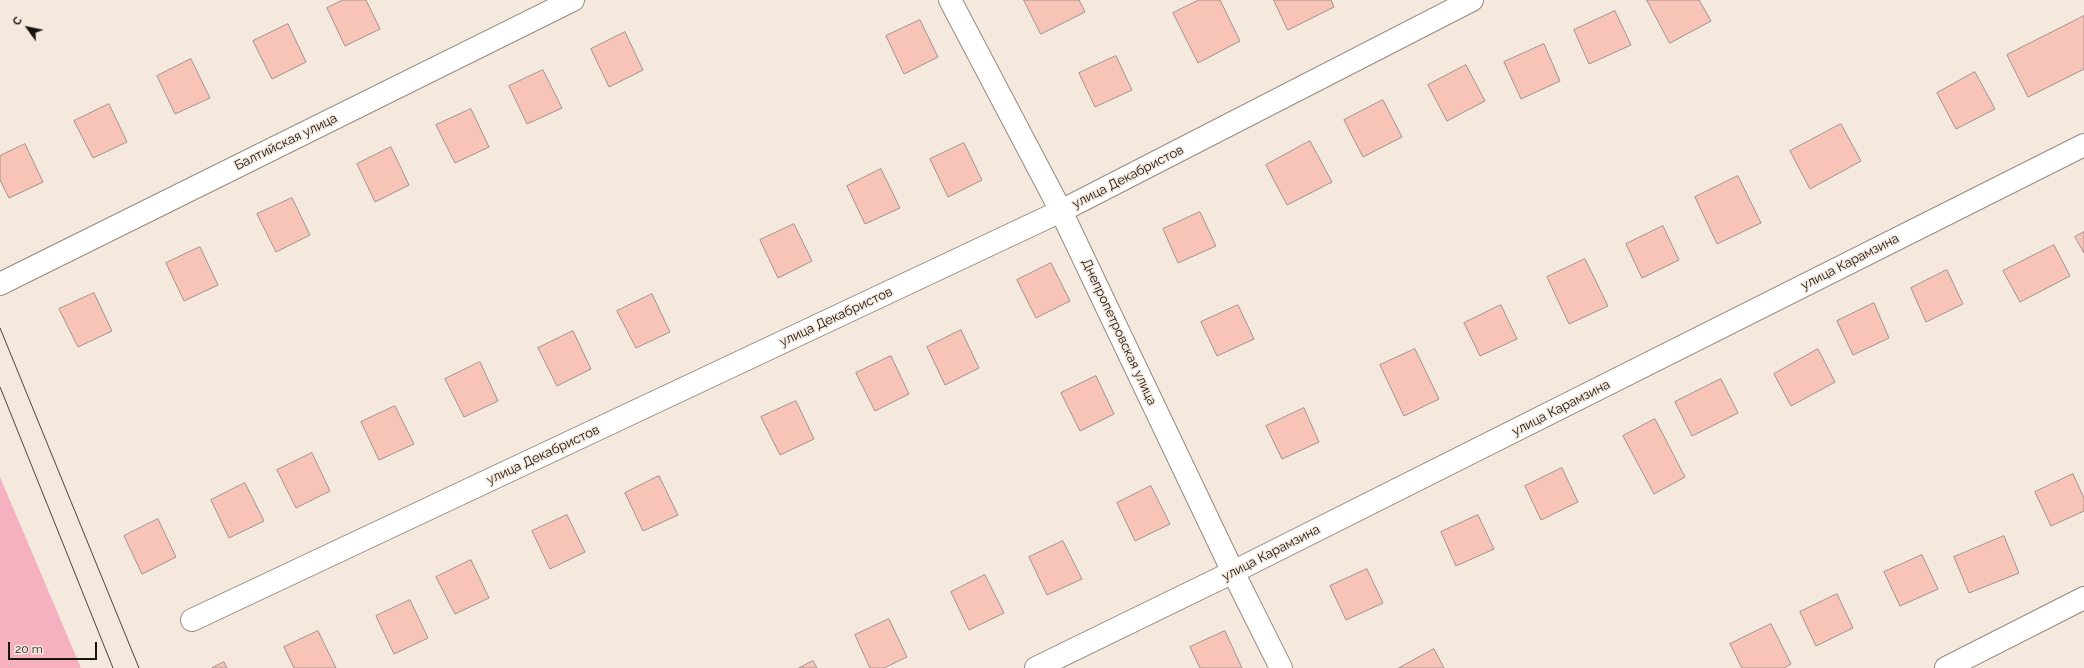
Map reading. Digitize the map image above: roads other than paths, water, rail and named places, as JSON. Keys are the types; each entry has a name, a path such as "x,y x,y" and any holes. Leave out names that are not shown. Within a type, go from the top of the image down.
{"street":[{"name":"Балтийская улица","path":"0,284 573,0"},
{"name":"Днепропетровская улица","path":"950,0 1061,211 1233,572 1281,668"},
{"name":"улица Декабристов","path":"192,620 1061,211 1472,0"},
{"name":"улица Карамзина","path":"1036,668 1233,572 2084,145"},
{"path":"1946,668 2084,598"}],"tram line":[{"path":"0,328 139,668"},
{"path":"0,387 113,668"}]}
